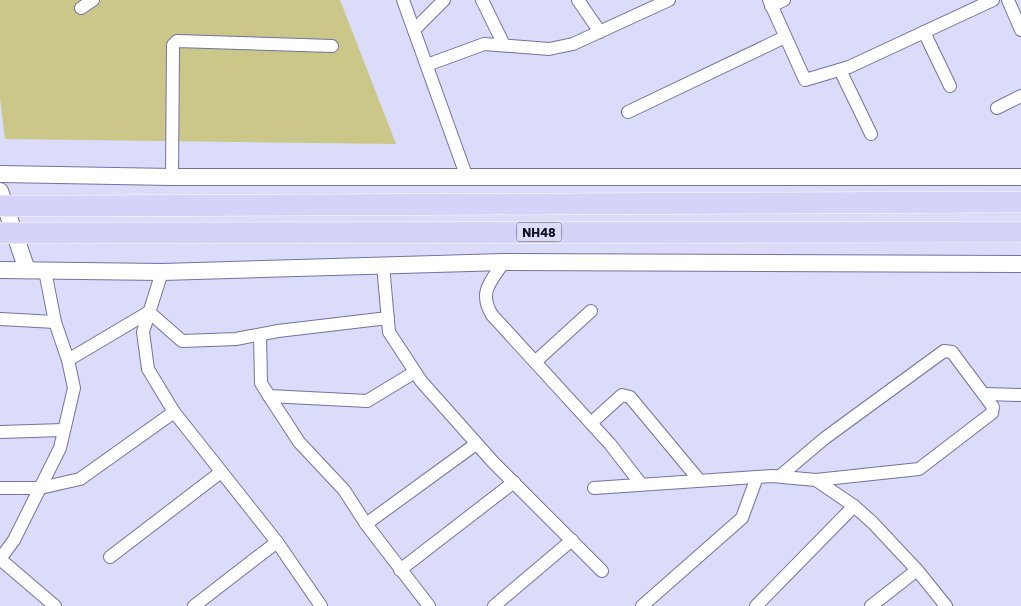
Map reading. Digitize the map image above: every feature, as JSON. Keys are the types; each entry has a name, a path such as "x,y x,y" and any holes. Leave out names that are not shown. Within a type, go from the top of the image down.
{"highway":[{"name":"NH48","path":"0,206 1021,202"},
{"name":"NH48","path":"0,234 1021,232"}],"street":[{"path":"80,8 93,0"},
{"path":"403,0 466,175"},
{"path":"414,30 444,0"},
{"path":"482,0 504,45"},
{"path":"578,0 600,32"},
{"path":"427,65 484,44 549,50 573,44 669,0"},
{"path":"784,0 770,3 806,80 840,70 994,0"},
{"path":"1008,0 1021,30"},
{"path":"924,32 950,86"},
{"path":"628,112 785,37"},
{"path":"172,177 173,45 177,41 332,46"},
{"path":"840,70 871,134"},
{"path":"997,108 1021,96"},
{"path":"0,174 172,177 466,175 1021,177"},
{"path":"0,190 27,270"},
{"path":"0,270 162,272 504,262 1021,264"},
{"path":"504,262 485,293 486,305 641,484"},
{"path":"383,265 389,332 415,372 476,444 602,571"},
{"path":"45,271 56,322 68,360 74,388 60,448 14,540 0,559 55,606"},
{"path":"162,272 143,332 148,369 174,412 277,542 321,606"},
{"path":"535,362 591,311"},
{"path":"148,312 182,341 236,339 260,334 388,318"},
{"path":"68,360 148,312"},
{"path":"0,319 56,322"},
{"path":"260,334 261,383 269,396 299,442 344,490 366,524 429,606"},
{"path":"594,488 780,476 816,480 920,470 992,413 993,407 952,352 944,351 825,438 780,476"},
{"path":"269,396 367,402 415,372"},
{"path":"985,394 1021,395"},
{"path":"591,424 622,395 630,398 699,480"},
{"path":"0,488 40,488 80,479 174,412"},
{"path":"0,432 63,430"},
{"path":"366,524 476,444"},
{"path":"110,557 221,472"},
{"path":"642,606 742,518 757,477"},
{"path":"816,480 854,506 917,570 946,606"},
{"path":"400,570 514,482"},
{"path":"756,606 854,506"},
{"path":"494,606 572,540"},
{"path":"194,606 277,542"},
{"path":"871,606 917,570"}],"shaded area":[{"path":"0,0 340,0 396,144 5,139 0,98"}]}
